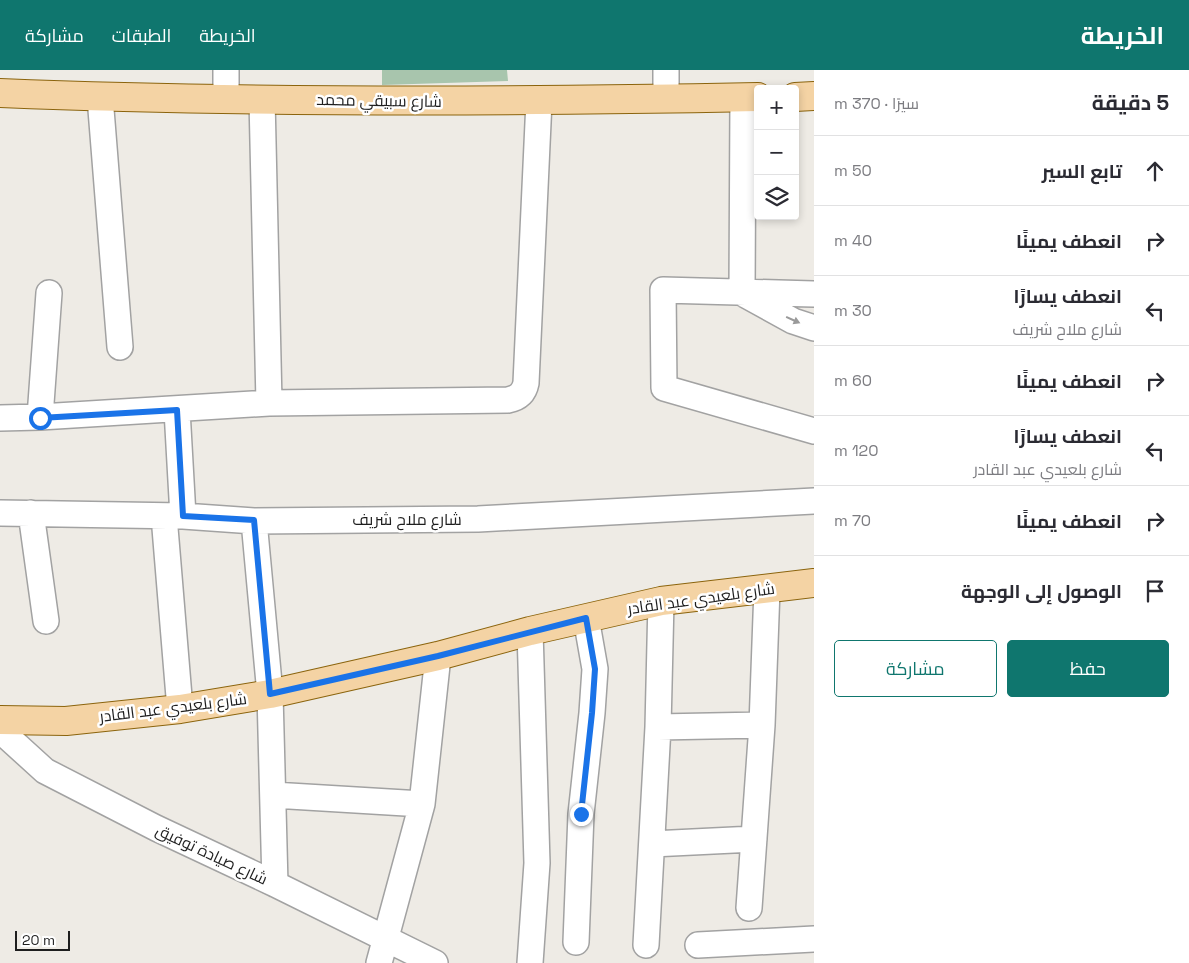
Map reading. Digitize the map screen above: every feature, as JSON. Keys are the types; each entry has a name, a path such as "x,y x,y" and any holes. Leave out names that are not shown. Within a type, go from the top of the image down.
{"main road":[{"name":"شارع سبيقي محمد","path":"0,93 100,97 539,101 750,97"},
{"path":"799,96 814,96"},
{"name":"شارع بلعيدي عبد القادر","path":"0,720 66,721 180,709 270,694 438,656 530,631 660,601 814,583"}],"street":[{"path":"226,70 226,98"},
{"path":"666,70 666,99"},
{"path":"100,97 120,346"},
{"path":"742,293 750,97"},
{"path":"262,98 269,403"},
{"path":"0,418 40,418 269,403 508,400 516,398 523,392 526,383 539,101"},
{"path":"814,294 663,290 664,388 814,431"},
{"path":"40,418 49,293"},
{"path":"742,293 794,321 814,328"},
{"path":"177,410 174,516 180,709"},
{"name":"شارع ملاح شريف","path":"0,513 174,516 254,520 478,519 814,500"},
{"path":"31,513 46,621"},
{"path":"254,520 270,694 275,884"},
{"path":"749,908 762,725 767,589"},
{"path":"646,945 658,727 660,601"},
{"path":"576,942 581,814 595,669 586,618"},
{"path":"530,631 537,863 530,963"},
{"path":"379,963 422,804 438,656"},
{"path":"658,727 762,725"},
{"name":"شارع صيادة توفيق","path":"0,730 45,770 156,828 435,963"},
{"path":"273,795 422,804"},
{"path":"652,844 754,839"},
{"path":"698,945 814,939"}],"green space":[{"path":"382,70 507,70 508,81 382,85"}],"route":[{"path":"40,418 177,410 183,516 254,520 270,694 438,656 586,618 595,669 581,814"}]}
